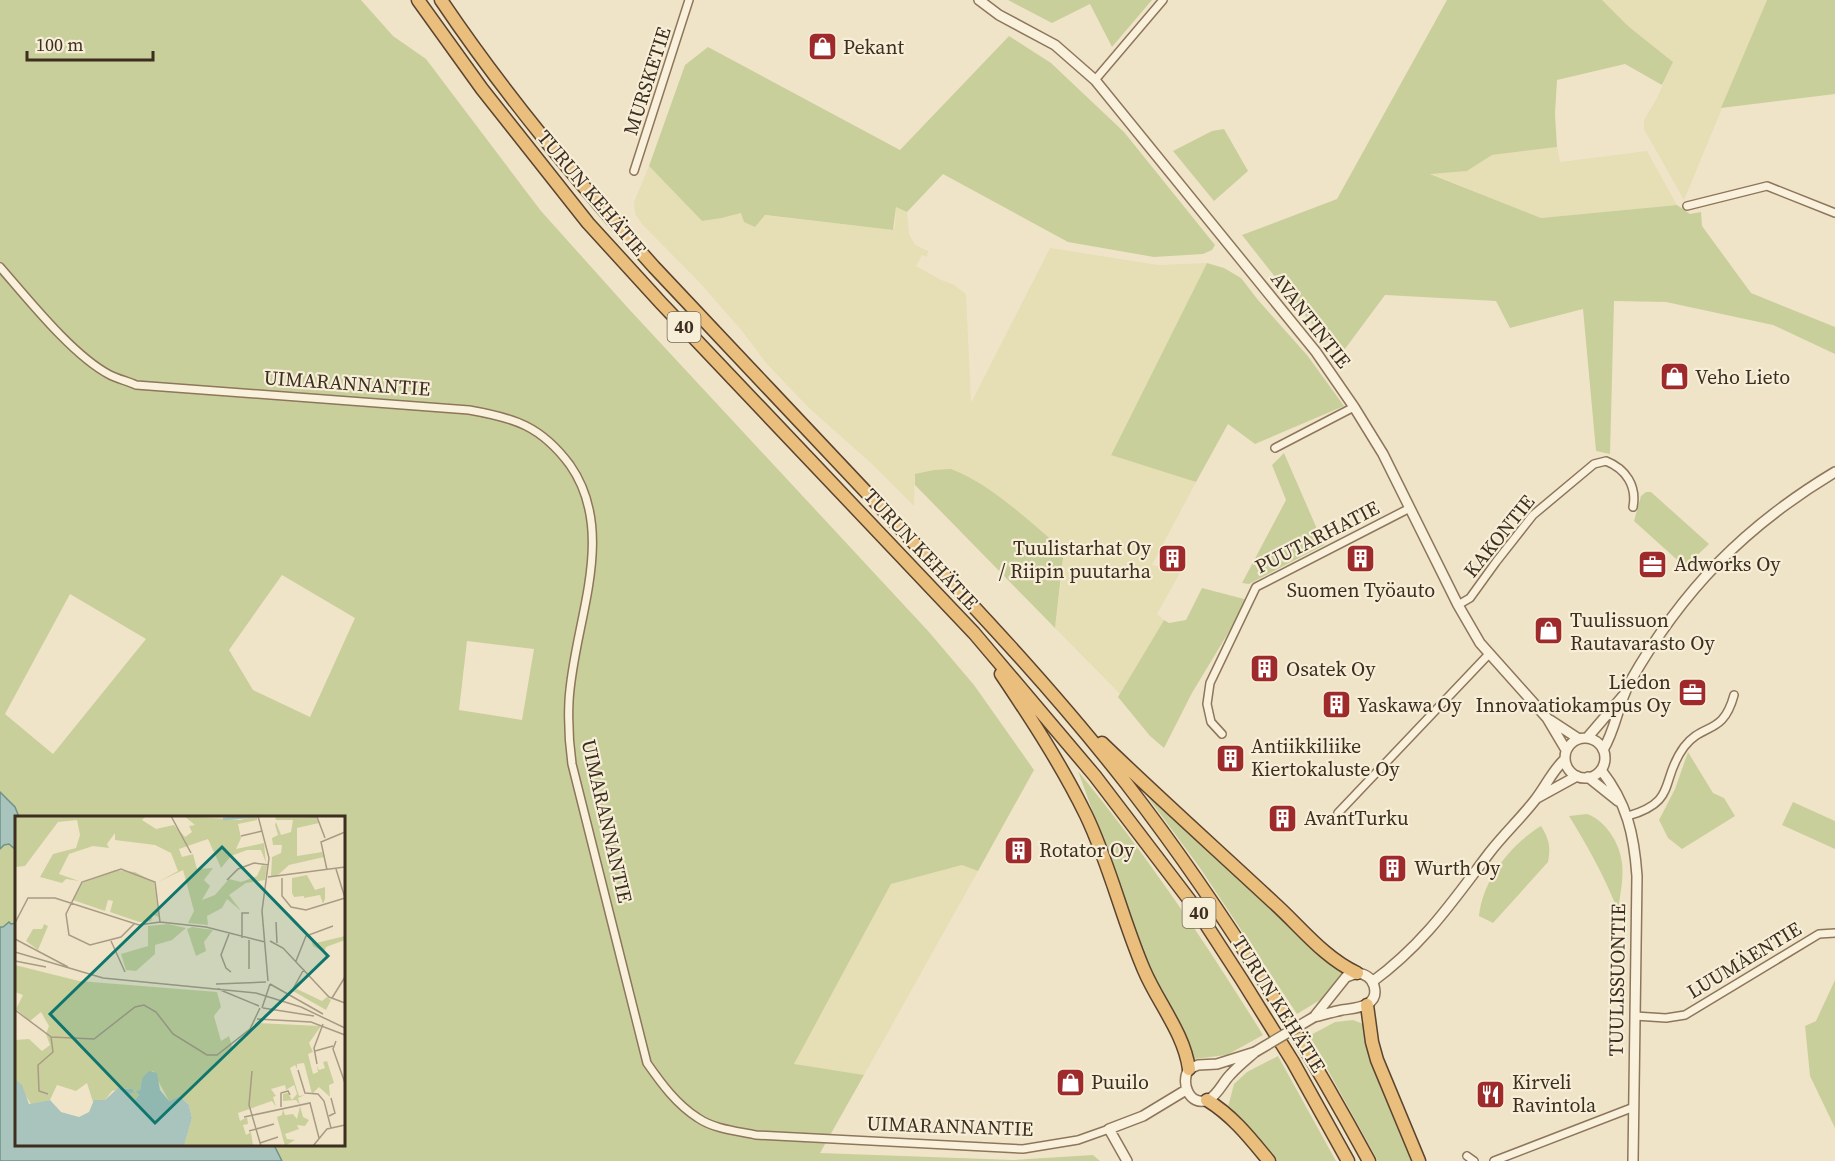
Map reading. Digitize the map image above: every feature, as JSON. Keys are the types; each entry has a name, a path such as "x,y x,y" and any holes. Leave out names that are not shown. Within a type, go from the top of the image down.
{"highway":[{"name":"TURUN KEHÄTIE","path":"418,0 482,89 588,222 661,303 974,633 1095,776 1194,906 1293,1062 1348,1161"},
{"name":"TURUN KEHÄTIE","path":"441,0 536,129 607,215 988,621 1126,783 1209,898 1288,1017 1370,1161"},
{"path":"974,633 1038,731 1087,816 1104,856 1144,969 1185,1049 1189,1069"},
{"path":"1061,704 1197,834 1300,926 1325,952 1335,961 1356,973"},
{"path":"1367,1005 1374,1052 1419,1161"},
{"path":"1207,1100 1240,1126 1269,1161"}],"street":[{"name":"MURSKETIE","path":"634,171 689,0"},
{"name":"AVANTINTIE","path":"979,0 999,15 1055,45 1095,80 1316,352 1354,407 1383,454 1458,605 1489,654 1548,718 1583,739"},
{"path":"1095,80 1162,0"},
{"path":"1687,206 1767,186 1835,213"},
{"name":"UIMARANNANTIE","path":"0,267 89,361 109,374 136,385 469,410 506,417 526,425 536,430 560,451 581,481 592,515 593,550 569,699 572,765 648,1063 666,1090 698,1119 728,1130 756,1135 1023,1149 1078,1140 1109,1129 1143,1116 1186,1090"},
{"path":"1275,448 1354,407"},
{"name":"KAKONTIE","path":"1458,605 1470,598 1533,515 1594,464 1605,461 1623,471 1633,489 1635,497 1633,507"},
{"path":"1372,982 1427,934 1444,914 1490,852 1535,799 1566,755 1569,745 1583,739 1623,696 1657,638 1715,565 1740,540 1778,509 1835,472"},
{"name":"PUUTARHATIE","path":"1222,734 1211,722 1208,704 1209,683 1256,587 1410,507"},
{"path":"1338,813 1489,654"},
{"path":"1628,816 1650,808 1663,796 1675,763 1685,746 1692,739 1720,723 1730,712 1734,695"},
{"path":"1566,755 1569,770 1578,776 1588,777 1600,770 1604,760 1603,750 1623,696"},
{"name":"AVANTINTIE","path":"1548,718 1566,755"},
{"path":"1583,739 1599,744 1603,750"},
{"name":"TUULISSUONTIE","path":"1600,770 1613,786 1628,816 1635,846 1637,876 1633,1161"},
{"path":"1535,799 1578,776"},
{"name":"TUULISSUONTIE","path":"1588,777 1620,803"},
{"name":"LUUMÄENTIE","path":"1635,1016 1666,1018 1685,1015 1819,934 1835,933"},
{"path":"1255,1052 1217,1064 1198,1065 1189,1069 1184,1081 1186,1090 1197,1100 1207,1100 1213,1096 1227,1077 1255,1052 1314,1017 1367,1005 1375,991 1372,982 1368,977 1356,973 1346,977 1314,1017"},
{"path":"1494,1161 1634,1107"},
{"path":"1109,1129 1127,1161"},
{"path":"1467,1156 1474,1161"}],"shaded area":[{"path":"1602,0 1767,0 1684,200 1644,129 1644,120 1673,62 1628,26"},
{"path":"1557,147 1560,162 1647,151 1677,205 1541,218 1429,173 1467,171 1492,155"},
{"path":"649,166 702,221 742,213 893,230 896,206 907,212 909,234 915,245 928,251 927,257 922,255 916,266 954,285 966,294 971,403 1050,248 1158,265 1207,263 1111,454 1196,482 1152,565 1181,571 1157,614 1164,620 1120,694 1055,628 1064,550 915,474 914,506 871,463 809,408 766,363 743,332 700,283 642,224 635,214 634,202"},
{"path":"962,865 978,871 864,1075 793,1065 891,884"}],"green space":[{"path":"0,0 361,0 393,36 426,59 541,211 929,632 974,685 1034,770 978,871 962,865 891,884 794,1064 864,1075 820,1153 1014,1160 1093,1155 1100,1161 282,1161 274,1146 345,1146 345,816 19,816 15,807 0,792","holes":["282,575 355,618 310,717 253,690 229,650","70,594 146,639 53,754 5,714","467,641 534,649 522,720 459,710"]},
{"path":"1008,0 1152,0 1112,47 1090,4 1052,23"},
{"path":"1447,0 1602,0 1628,26 1673,62 1662,85 1625,64 1557,80 1555,114 1557,147 1492,155 1467,171 1430,174 1541,218 1677,205 1690,214 1701,212 1702,226 1751,293 1835,327 1835,354 1773,325 1666,302 1614,301 1610,454 1596,451 1583,309 1510,328 1496,301 1385,295 1342,353 1313,325 1242,235 1337,199"},
{"path":"1767,0 1835,0 1835,94 1721,108"},
{"path":"1009,36 1051,63 1124,132 1215,245 1212,250 1203,254 1154,257 1068,242 943,174 907,212 896,207 893,230 765,215 755,227 744,222 741,213 702,221 649,166 685,65 708,47 900,150"},
{"path":"1224,129 1248,171 1214,201 1173,151 1212,131"},
{"path":"1207,263 1224,268 1241,278 1307,355 1344,406 1255,444 1228,424 1196,482 1111,455"},
{"path":"1284,453 1324,545 1249,584 1242,583 1286,500 1272,465"},
{"path":"951,469 996,494 1064,550 1055,628 915,485 915,474"},
{"path":"1646,492 1651,492 1709,544 1685,567 1634,521 1641,496"},
{"path":"1202,588 1248,600 1192,693 1164,748 1150,736 1118,697 1164,620 1169,623 1186,620"},
{"path":"1688,752 1713,793 1724,798 1735,816 1682,849 1668,838 1659,820 1675,789"},
{"path":"1078,771 1128,834 1175,900 1263,1035 1227,1055 1193,1059 1148,964"},
{"path":"1133,777 1290,924 1317,953 1344,972 1325,997 1297,1014 1200,868"},
{"path":"1793,802 1835,821 1835,849 1782,825"},
{"path":"1587,814 1600,821 1610,833 1621,855 1622,887 1618,911 1596,862 1569,816"},
{"path":"1541,826 1549,843 1548,862 1493,923 1479,916 1486,889 1500,864 1519,843"},
{"path":"9,844 15,849 15,923 0,927 0,849"},
{"path":"1835,980 1835,1128 1810,1076 1805,1026 1816,1021"},
{"path":"1353,1020 1366,1025 1415,1161 1378,1161 1309,1036 1335,1022"},
{"path":"1278,1056 1336,1161 1276,1161 1244,1122 1228,1107 1234,1084 1247,1072"}],"water":[{"path":"0,792 15,807 19,816 15,816 15,849 9,844 0,849"},
{"path":"9,922 15,923 15,1146 274,1146 282,1161 0,1161 0,927"}],"place":[{"name":"Pekant","path":"822,47"},
{"name":"Veho Lieto","path":"1674,377"},
{"name":"Tuulistarhat Oy / Riipin puutarha","path":"1172,559"},
{"name":"Suomen Työauto","path":"1361,559"},
{"name":"Adworks Oy","path":"1653,564"},
{"name":"Tuulissuon Rautavarasto Oy","path":"1549,631"},
{"name":"Osatek Oy","path":"1265,669"},
{"name":"Liedon Innovaatiokampus Oy","path":"1692,693"},
{"name":"Yaskawa Oy","path":"1336,705"},
{"name":"Antiikkiliike Kiertokaluste Oy","path":"1230,758"},
{"name":"AvantTurku","path":"1283,818"},
{"name":"Rotator Oy","path":"1018,850"},
{"name":"Wurth Oy","path":"1393,868"},
{"name":"Puuilo","path":"1070,1082"},
{"name":"Kirveli Ravintola","path":"1491,1094"}]}
